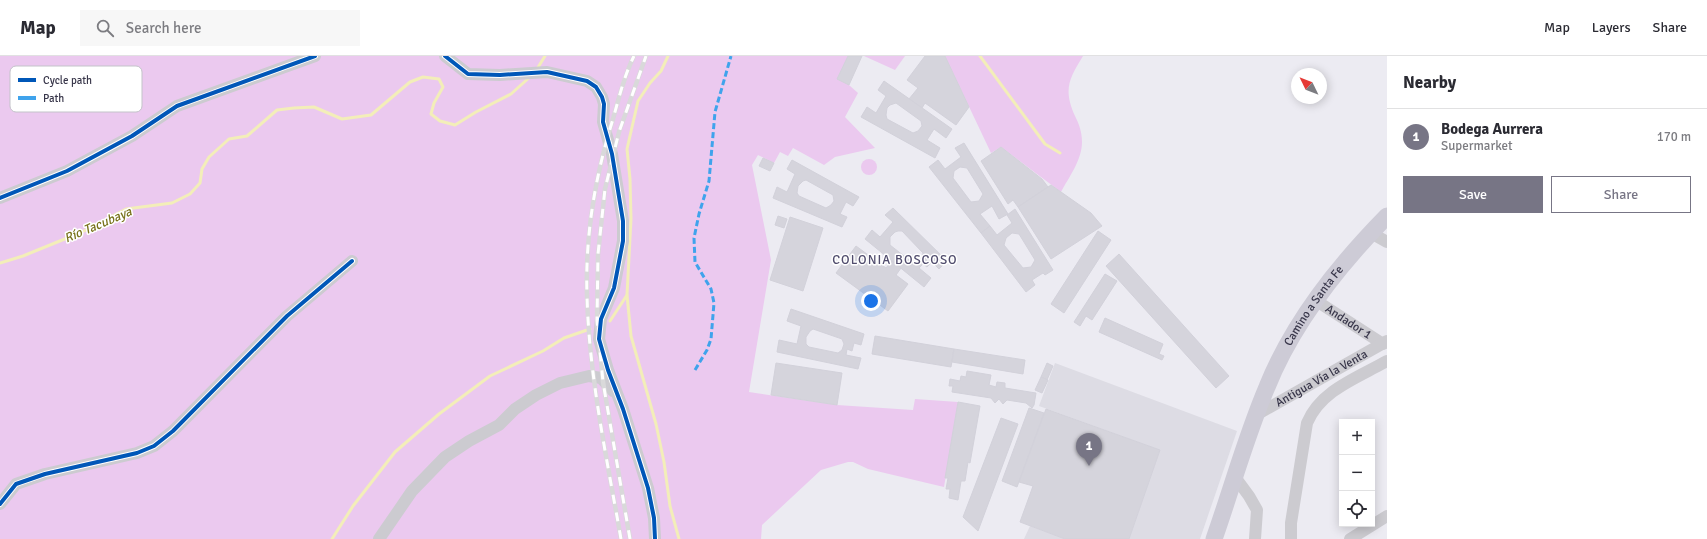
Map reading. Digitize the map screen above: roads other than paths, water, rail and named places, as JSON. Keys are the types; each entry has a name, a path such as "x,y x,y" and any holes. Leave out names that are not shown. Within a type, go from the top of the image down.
{"main road":[{"name":"Camino a Santa Fe","path":"1214,539 1257,412 1267,386 1288,343 1315,300 1330,280 1387,216"}],"street":[{"path":"0,198 67,171 132,136 177,106 315,56"},
{"path":"445,56 468,74 500,75 547,72 592,84 599,91 604,104 603,122 612,154 623,221 623,241 614,288 601,318 599,332 601,346 648,488 654,518 655,539"},
{"path":"1371,233 1387,242"},
{"path":"0,504 16,484 45,474 137,453 154,446 173,431 286,316 352,262"},
{"name":"Andador 1","path":"1315,300 1385,342"},
{"name":"Antigua Vía la Venta","path":"1257,412 1385,342"},
{"path":"1291,539 1291,523 1306,424 1311,412 1328,394 1387,361"},
{"path":"379,539 412,491 445,457 469,441 499,425 515,409 536,395 560,383 589,376 601,378 617,394"},
{"path":"1235,477 1257,510 1255,539"},
{"path":"1350,539 1387,516"}],"waterway":[{"name":"Río Tacubaya","path":"537,69 545,56"},
{"path":"668,56 661,71 650,83 638,101 627,149 630,179 631,219 627,295 631,336 656,424 664,462 670,506 679,539"},
{"path":"980,56 1045,144 1060,153"},
{"name":"Río Tacubaya","path":"0,263 23,256 82,232 126,209 172,203 190,194 200,183 202,169 209,157 229,139 247,136 277,110 314,107 342,119 371,115 410,82 423,77 439,79 443,87 434,103 431,114 440,121 455,125 476,112 511,94 531,76"},
{"path":"610,321 627,295"},
{"path":"332,539 353,506 395,452 439,414 490,376 543,351 564,338 590,329"}],"railway":[{"path":"621,539 591,357 588,326 587,273 592,206 596,184 622,87 634,56"},
{"path":"630,539 603,382 597,320 598,254 605,189 619,132 646,56"}],"place":[{"name":"Bodega Aurrera","path":"1089,466"}],"district":[{"name":"COLONIA BOSCOSO","path":"895,260"}]}
